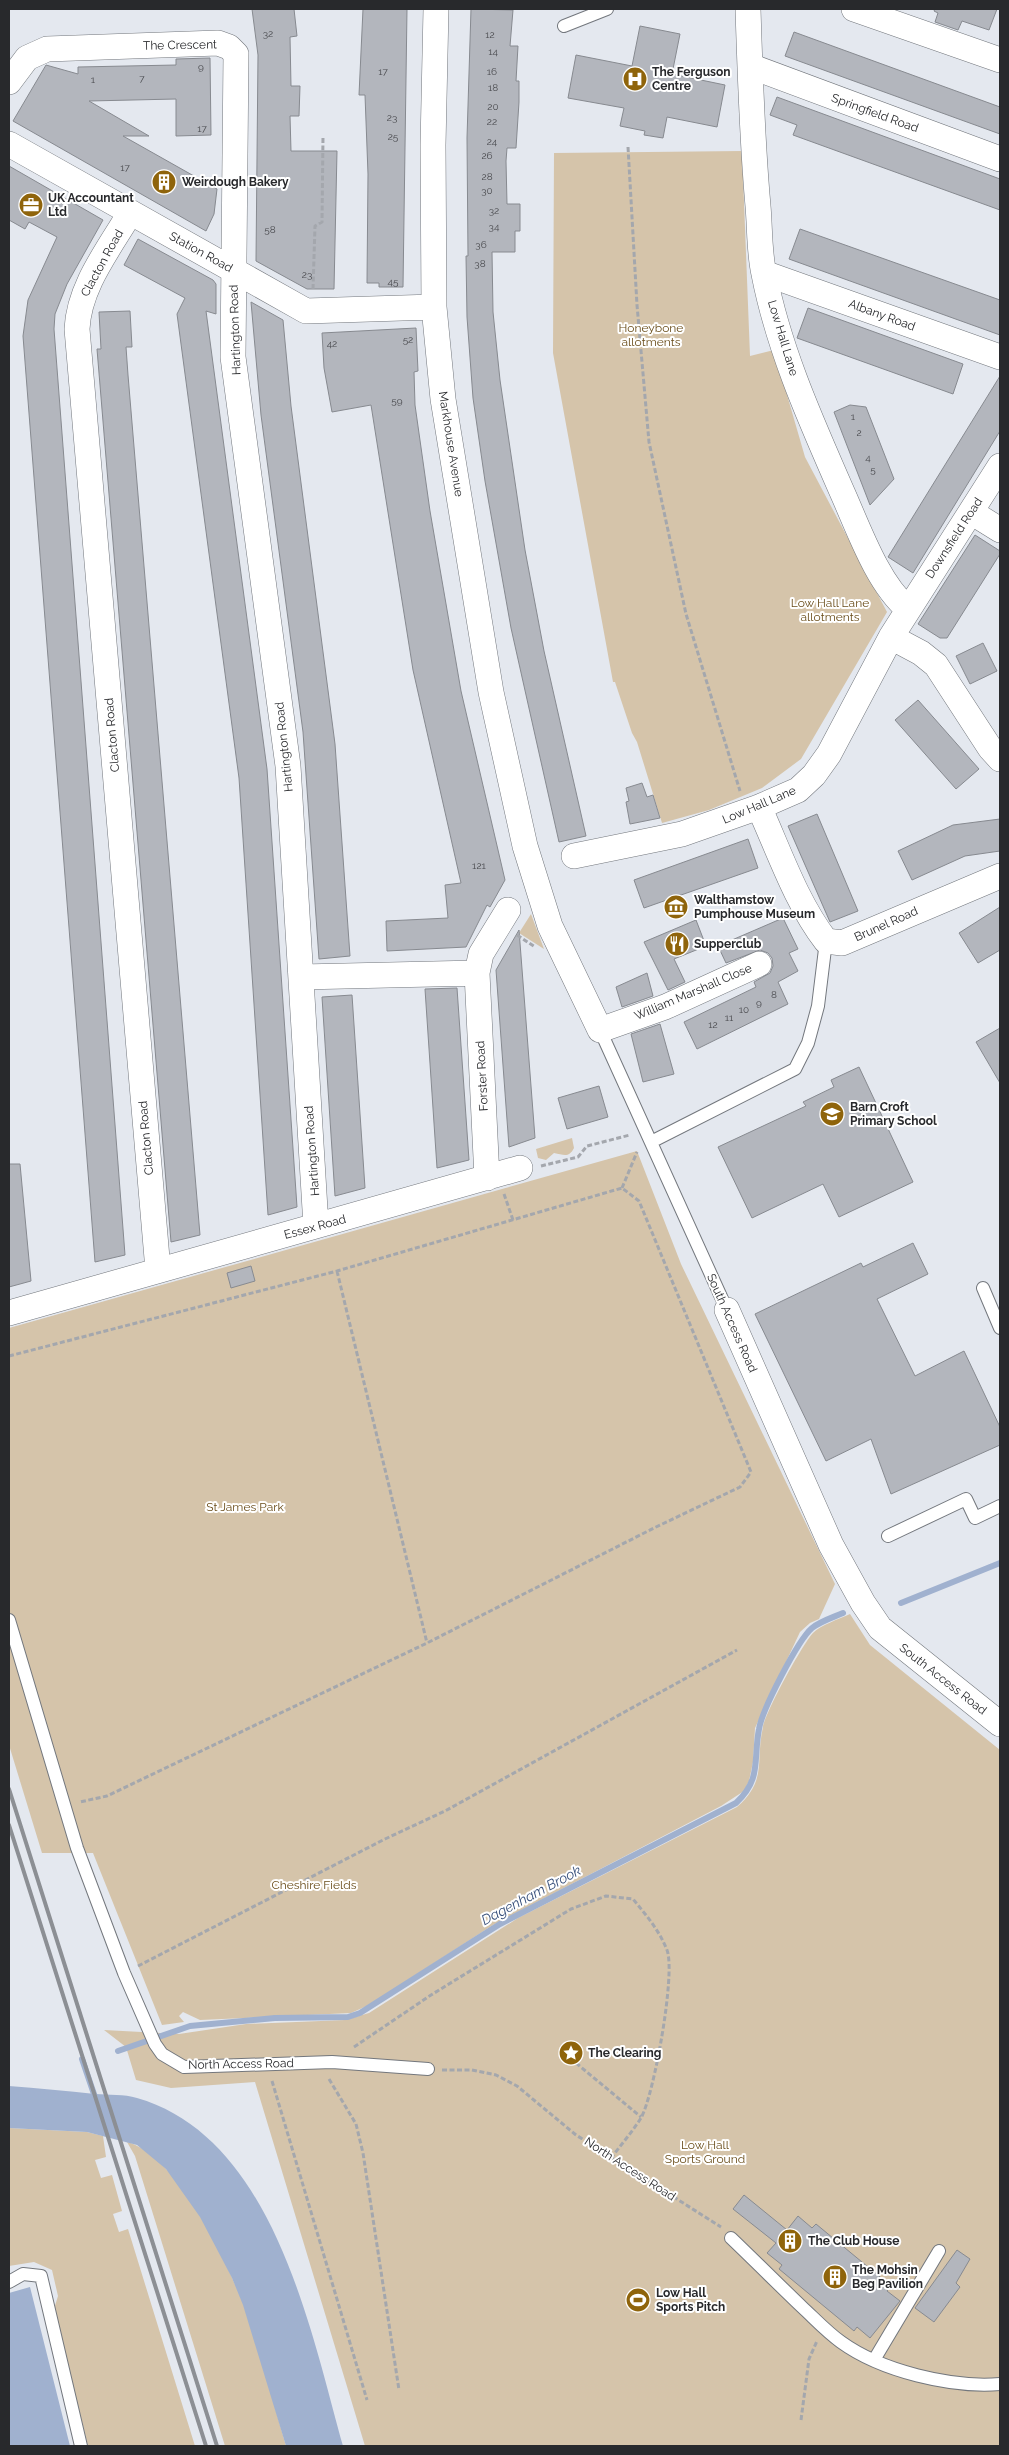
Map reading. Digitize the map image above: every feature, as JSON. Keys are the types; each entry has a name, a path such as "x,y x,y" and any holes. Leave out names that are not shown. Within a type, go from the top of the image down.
{"street":[{"name":"Markhouse Avenue","path":"436,9 433,145 434,307 442,399 491,692 525,846 534,872"},
{"name":"Low Hall Lane","path":"574,856 682,834 755,808 798,790 814,775 829,754 891,637 908,609 899,602 886,583 860,534 821,443 787,358 764,273 755,170 748,9"},
{"path":"854,9 1000,60"},
{"name":"The Crescent","path":"9,82 27,58 47,49 218,43 229,46 236,54 234,270"},
{"name":"Springfield Road","path":"750,66 1000,159"},
{"name":"Station Road","path":"9,144 234,270 293,306 312,312 434,307"},
{"name":"Clacton Road","path":"130,213 85,290 78,310 76,329 158,1270"},
{"name":"Hartington Road","path":"234,270 233,357 288,766 316,1226"},
{"name":"Albany Road","path":"764,273 1000,358"},
{"name":"Downsfield Road","path":"908,609 1000,466"},
{"path":"971,512 1000,530"},
{"path":"891,637 921,653 936,665 990,748 1000,759"},
{"path":"755,808 815,928 826,941"},
{"name":"South Access Road","path":"534,872 550,926 600,1030"},
{"name":"Brunel Road","path":"826,941 842,943 1000,876"},
{"name":"Forster Road","path":"487,1178 477,973 481,954 508,910"},
{"name":"William Marshall Close","path":"600,1030 665,1007 759,964"},
{"path":"301,977 477,973"},
{"name":"Essex Road","path":"9,1314 520,1168"},
{"name":"South Access Road","path":"726,1310 831,1545 867,1610 880,1628 1000,1724"}],"lane":[{"path":"564,26 607,9"},
{"path":"651,1142 795,1069 808,1043 818,1006 826,941"},
{"name":"South Access Road","path":"600,1030 726,1310"},
{"path":"983,1288 1000,1328"},
{"path":"888,1536 966,1499 975,1518 1000,1506"},
{"name":"North Access Road","path":"9,1620 77,1848 124,1973 155,2044 162,2054 184,2067 332,2062 428,2069"},
{"path":"731,2238 842,2343 874,2360 938,2381 961,2384 1000,2384"},
{"path":"874,2360 939,2251"},
{"path":"9,2282 23,2274 41,2276 81,2446"}],"path":[{"path":"312,312 315,226 322,222 323,136"},
{"path":"628,147 643,378 649,442 656,479 686,614 742,797 755,808"},
{"path":"520,1168 538,1167 578,1157 587,1146 618,1138"},
{"path":"622,1188 637,1151"},
{"path":"9,1356 337,1271 622,1188"},
{"path":"66,1810 76,1803 107,1796 426,1642 740,1487 752,1472 639,1201 622,1188"},
{"path":"337,1271 426,1642"},
{"path":"138,1966 385,1839 445,1811 737,1650"},
{"path":"332,2062 431,1995 572,1909 606,1896 633,1899 650,1920 668,1952 667,1998 657,2065 641,2117 611,2158"},
{"path":"267,2063 367,2400"},
{"path":"315,2063 329,2079 356,2124 363,2153 398,2390"},
{"path":"576,2063 641,2117"},
{"name":"North Access Road","path":"428,2069 472,2070 496,2075 517,2086 576,2135 727,2231 731,2238"},
{"path":"801,2420 809,2359 824,2328"}],"green space":[{"name":"Honeybone allotments","path":"742,151 750,356 774,350 805,457 887,612 801,759 762,788 709,810 662,823 637,742 632,733 615,682 613,682 553,353 554,153"},
{"path":"531,914 544,949 519,933"},
{"path":"572,1138 574,1148 568,1155 554,1153 546,1160 538,1158 536,1149"},
{"name":"St James Park","path":"637,1151 681,1264 835,1584 819,1619 810,1623 800,1632 755,1728 753,1762 749,1781 744,1791 721,1806 493,1925 369,2005 351,2013 200,2020 183,2012 179,2016 184,2022 162,2025 93,1853 42,1853 9,1745 9,1328"},
{"name":"Low Hall Sports Ground","path":"850,1614 870,1645 1000,1750 1000,2446 365,2446 255,2082 171,2088 136,2080 126,2047 104,2030 179,2034 246,2024 345,2020 369,2013 518,1918 737,1807 747,1797 757,1779 763,1727 777,1693 793,1664 816,1630"},
{"path":"9,2128 87,2132 103,2136 106,2157 95,2160 101,2178 112,2175 122,2211 113,2214 119,2232 128,2229 195,2446 88,2446 54,2309 58,2296 52,2270 34,2262 9,2266"},
{"path":"127,2142 146,2151 164,2166 197,2210 212,2236 235,2284 249,2320 286,2446 225,2446 135,2156"}],"water":[{"path":"9,2086 122,2095 137,2098 184,2119 222,2152 253,2194 279,2242 299,2294 316,2347 343,2446 286,2446 243,2305 232,2278 200,2217 166,2169 137,2145 87,2132 9,2128"},
{"path":"30,2287 70,2446 9,2446 9,2293"}],"building":[{"path":"252,9 294,9 297,36 290,37 291,86 300,86 299,116 290,116 291,151 337,151 334,289 307,289 256,261 258,55"},
{"path":"363,9 407,9 403,287 379,287 379,283 367,283 368,174 365,95 359,95"},
{"path":"471,9 513,10 510,46 518,46 516,81 519,81 519,102 516,148 507,148 506,161 507,204 520,204 520,231 515,231 515,252 492,252 493,312 500,380 525,550 544,651 586,836 559,842 511,628 485,481 473,398 467,317 466,256 468,256 467,138"},
{"path":"935,9 997,9 989,30 962,21 958,30 935,22 938,13 934,11"},
{"name":"The Ferguson Centre","path":"640,26 680,34 672,74 725,85 717,127 667,117 663,138 644,135 645,131 620,126 624,108 568,98 576,55 632,66"},
{"path":"794,32 1000,107 1000,134 785,56"},
{"path":"210,58 211,135 176,136 176,99 89,101 149,136 123,136 217,189 214,214 206,231 13,121 46,65 78,74 78,67 176,65 176,59"},
{"path":"777,97 1000,179 1000,210 793,135 797,125 770,115"},
{"path":"9,166 103,220 67,284 55,314 54,329 125,1255 95,1262 23,336 28,300 57,237 29,222 25,229 9,220"},
{"path":"800,229 1000,300 1000,335 789,259"},
{"path":"138,239 213,280 216,284 216,314 206,311 267,769 297,1207 268,1215 239,778 177,314 185,298 124,265"},
{"path":"251,302 283,320 291,406 335,744 350,956 319,959 303,732 261,415"},
{"path":"808,308 963,364 953,394 797,338"},
{"path":"130,311 132,347 126,347 128,375 200,1235 171,1242 97,349 101,349 99,312"},
{"path":"416,328 418,371 414,372 415,405 430,511 461,691 505,880 490,907 487,905 466,947 387,951 386,921 448,918 445,885 461,883 413,670 371,405 332,412 324,368 322,333"},
{"path":"1000,376 1000,431 913,573 888,557"},
{"path":"850,405 866,407 894,479 870,505 834,412"},
{"path":"975,535 1000,551 1000,554 947,638 940,638 918,624"},
{"path":"983,643 997,671 970,684 956,656"},
{"path":"918,700 979,769 956,789 895,720"},
{"path":"642,783 647,797 653,795 660,818 630,824 626,802 629,801 626,788"},
{"path":"817,814 858,911 830,922 788,826"},
{"path":"1000,819 1000,851 965,856 912,880 898,851 953,825"},
{"path":"748,839 758,868 644,908 634,880"},
{"path":"1000,907 1000,950 978,963 959,933"},
{"path":"783,918 798,949 789,953 798,971 778,982 788,1004 697,1049 684,1022 756,987 754,982 770,973 773,966 772,958 768,953 760,950 726,963 718,946"},
{"path":"696,920 706,946 674,959 685,982 668,990 644,942"},
{"path":"519,930 535,1138 509,1147 496,970"},
{"path":"647,973 653,996 622,1007 616,987"},
{"path":"457,988 469,1160 437,1168 425,989"},
{"path":"352,995 365,1188 335,1196 322,997"},
{"path":"660,1024 674,1074 643,1082 631,1034"},
{"path":"1000,1028 1000,1083 976,1042"},
{"path":"859,1067 913,1182 839,1217 823,1184 752,1218 718,1147 806,1106 803,1102 834,1087 831,1080"},
{"path":"599,1086 608,1117 567,1129 558,1098"},
{"path":"9,1164 20,1164 31,1281 9,1287"},
{"path":"913,1243 928,1274 877,1299 915,1376 964,1351 1000,1427 1000,1445 891,1494 871,1439 826,1461 755,1314 861,1263 863,1267"},
{"path":"251,1266 255,1281 231,1288 227,1273"},
{"name":"The Mohsin Beg Pavilion","path":"744,2195 787,2230 798,2216 812,2228 816,2224 891,2286 887,2291 900,2301 870,2338 857,2327 854,2331 779,2269 782,2265 767,2253 776,2243 733,2209"},
{"path":"957,2250 970,2259 956,2283 960,2287 934,2322 915,2308"}],"waterway":[{"name":"Dagenham Brook","path":"901,1603 1000,1563"},
{"name":"Dagenham Brook","path":"118,2051 190,2026 275,2018 348,2017 360,2013 500,1924 736,1803 750,1786 755,1769 759,1729 773,1692 790,1660 812,1628 823,1621 843,1613"},
{"name":"Dagenham Brook","path":"82,2059 96,2100"}],"railway":[{"path":"9,1789 217,2446"},
{"path":"9,1825 206,2446"}],"place":[{"name":"The Ferguson Centre","path":"635,79"},
{"name":"Weirdough Bakery","path":"164,182"},
{"name":"UK Accountant Ltd","path":"31,205"},
{"name":"Walthamstow Pumphouse Museum","path":"676,907"},
{"name":"Supperclub","path":"677,944"},
{"name":"Barn Croft Primary School","path":"832,1114"},
{"name":"The Clearing","path":"571,2053"},
{"name":"The Club House","path":"790,2241"},
{"name":"The Mohsin Beg Pavilion","path":"835,2277"},
{"name":"Low Hall Sports Pitch","path":"638,2300"}],"park label":[{"name":"Low Hall Lane allotments","path":"830,610"},
{"name":"Cheshire Fields","path":"314,1885"}]}
